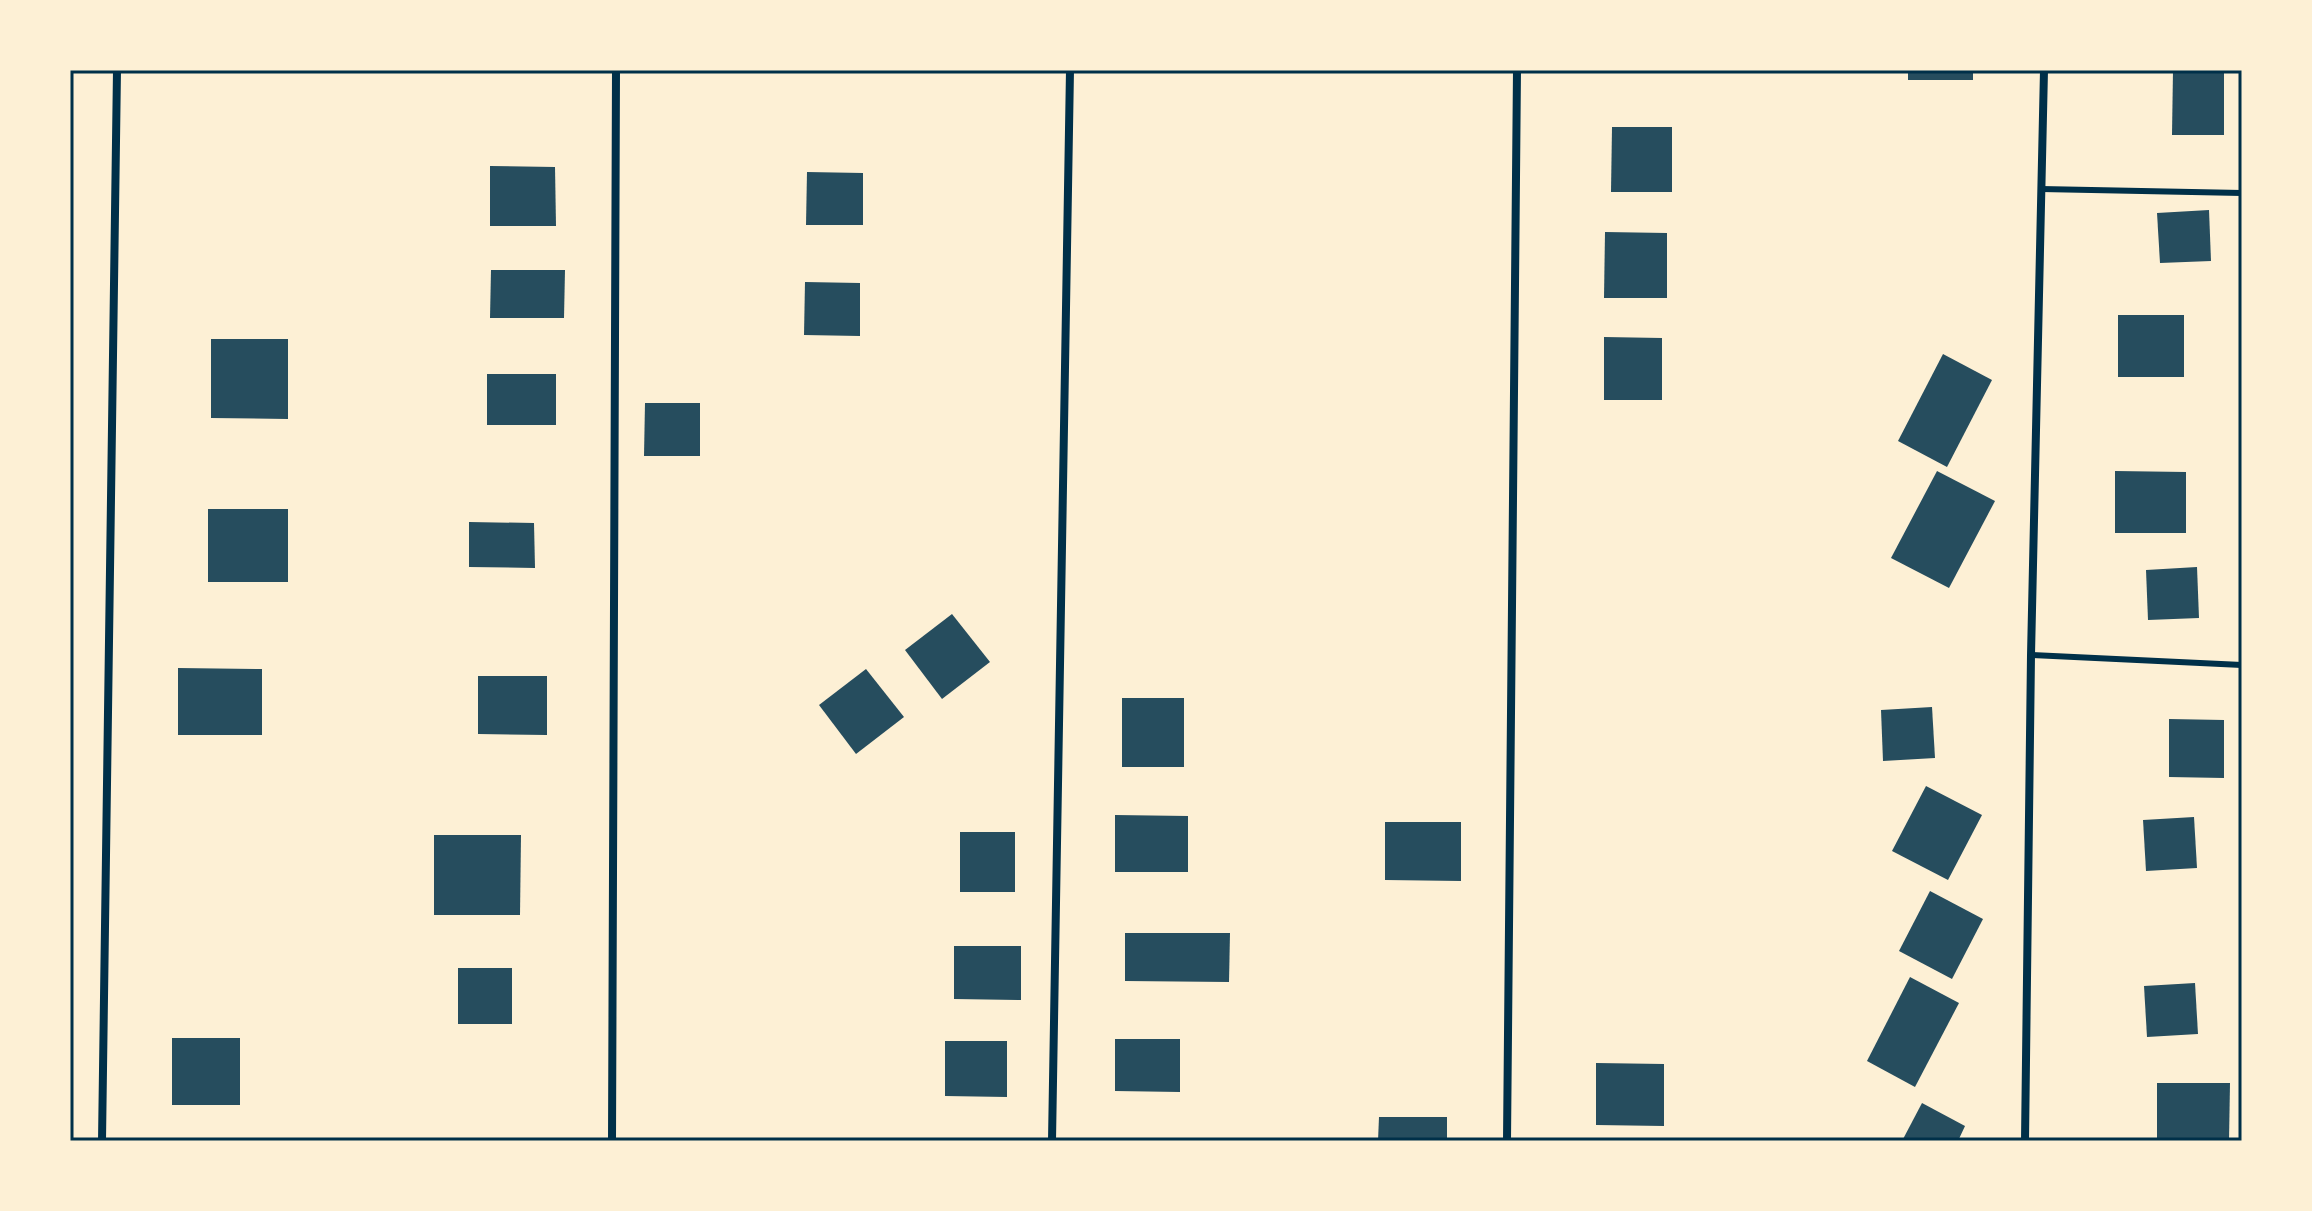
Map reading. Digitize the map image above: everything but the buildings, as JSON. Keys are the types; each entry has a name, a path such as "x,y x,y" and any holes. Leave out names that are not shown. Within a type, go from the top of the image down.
{"street":[{"path":"102,1141 117,70"},
{"path":"612,1141 616,70"},
{"path":"1052,1141 1070,70"},
{"path":"1507,1141 1517,70"},
{"path":"2025,1141 2031,655 2044,70"}],"lane":[{"path":"2041,189 2242,193"},
{"path":"2031,655 2242,665"}]}
